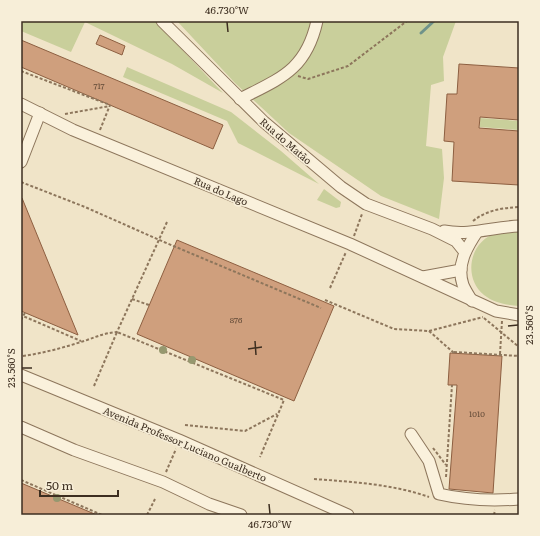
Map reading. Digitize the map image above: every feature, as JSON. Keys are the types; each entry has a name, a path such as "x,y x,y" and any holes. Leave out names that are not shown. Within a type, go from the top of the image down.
{"street":[{"name":"Rua do Matão","path":"162,21 240,99 312,164 352,196 393,215 432,229 456,240 464,251"},
{"path":"240,99 281,78 296,67 306,53 314,37 317,21"},
{"name":"Rua do Lago","path":"21,104 97,139 350,244 496,311 519,315"},
{"path":"21,162 44,115"},
{"name":"Rua do Matão","path":"432,229 456,233 477,232 496,227 519,226"},
{"path":"473,301 462,284 461,270 464,251 477,232"},
{"path":"422,277 461,270"},
{"name":"Avenida Professor Luciano Gualberto","path":"21,375 180,440 333,511 348,515"},
{"path":"24,431 163,482 209,504 241,515"},
{"path":"411,434 429,461 438,494 459,499 498,501 519,499"}],"path":[{"path":"288,72 308,80 348,66 407,21"},
{"path":"21,71 110,105"},
{"path":"44,115 110,105"},
{"path":"97,139 110,105"},
{"path":"21,182 85,207 159,240 321,308"},
{"path":"471,222 480,215 494,210 519,207"},
{"path":"94,386 167,222"},
{"path":"132,299 149,305"},
{"path":"325,300 394,329 429,331 483,317 519,348"},
{"path":"500,354 502,312"},
{"path":"21,320 25,313"},
{"path":"23,316 82,341"},
{"path":"429,331 454,353 519,356"},
{"path":"22,356 82,341 103,333 117,332 284,400 260,457"},
{"path":"444,496 452,385"},
{"path":"185,425 245,431 278,413"},
{"path":"166,473 176,449"},
{"path":"314,479 369,483 414,492 429,497"},
{"path":"21,480 102,515"},
{"path":"147,515 155,499"}],"green space":[{"path":"21,21 155,21 223,93 172,64 85,22 71,52 21,31"},
{"path":"177,21 456,21 443,57 444,81 431,85 426,146 442,149 444,178 439,219 381,196 289,133 235,83"},
{"path":"127,67 231,112 281,151 319,184 238,143 227,121 123,77"},
{"path":"480,118 519,121 519,130 480,127"},
{"path":"324,189 341,202 340,207 336,208 317,200"},
{"path":"500,232 519,232 519,306 496,302 484,295 477,287 473,279 471,269 475,251 480,243 488,237"}],"building":[{"path":"100,35 125,46 122,55 96,44"},
{"path":"21,40 223,125 213,149 21,67"},
{"path":"459,64 519,68 519,120 480,117 479,128 519,131 519,185 452,181 454,142 444,141 447,94 457,94"},
{"path":"22,198 78,335 21,311"},
{"path":"177,240 334,306 294,401 137,334"},
{"path":"450,353 502,356 493,493 449,489 457,385 448,385"},
{"path":"21,483 97,515 21,515"}],"waterway":[{"path":"421,33 434,21"}]}
